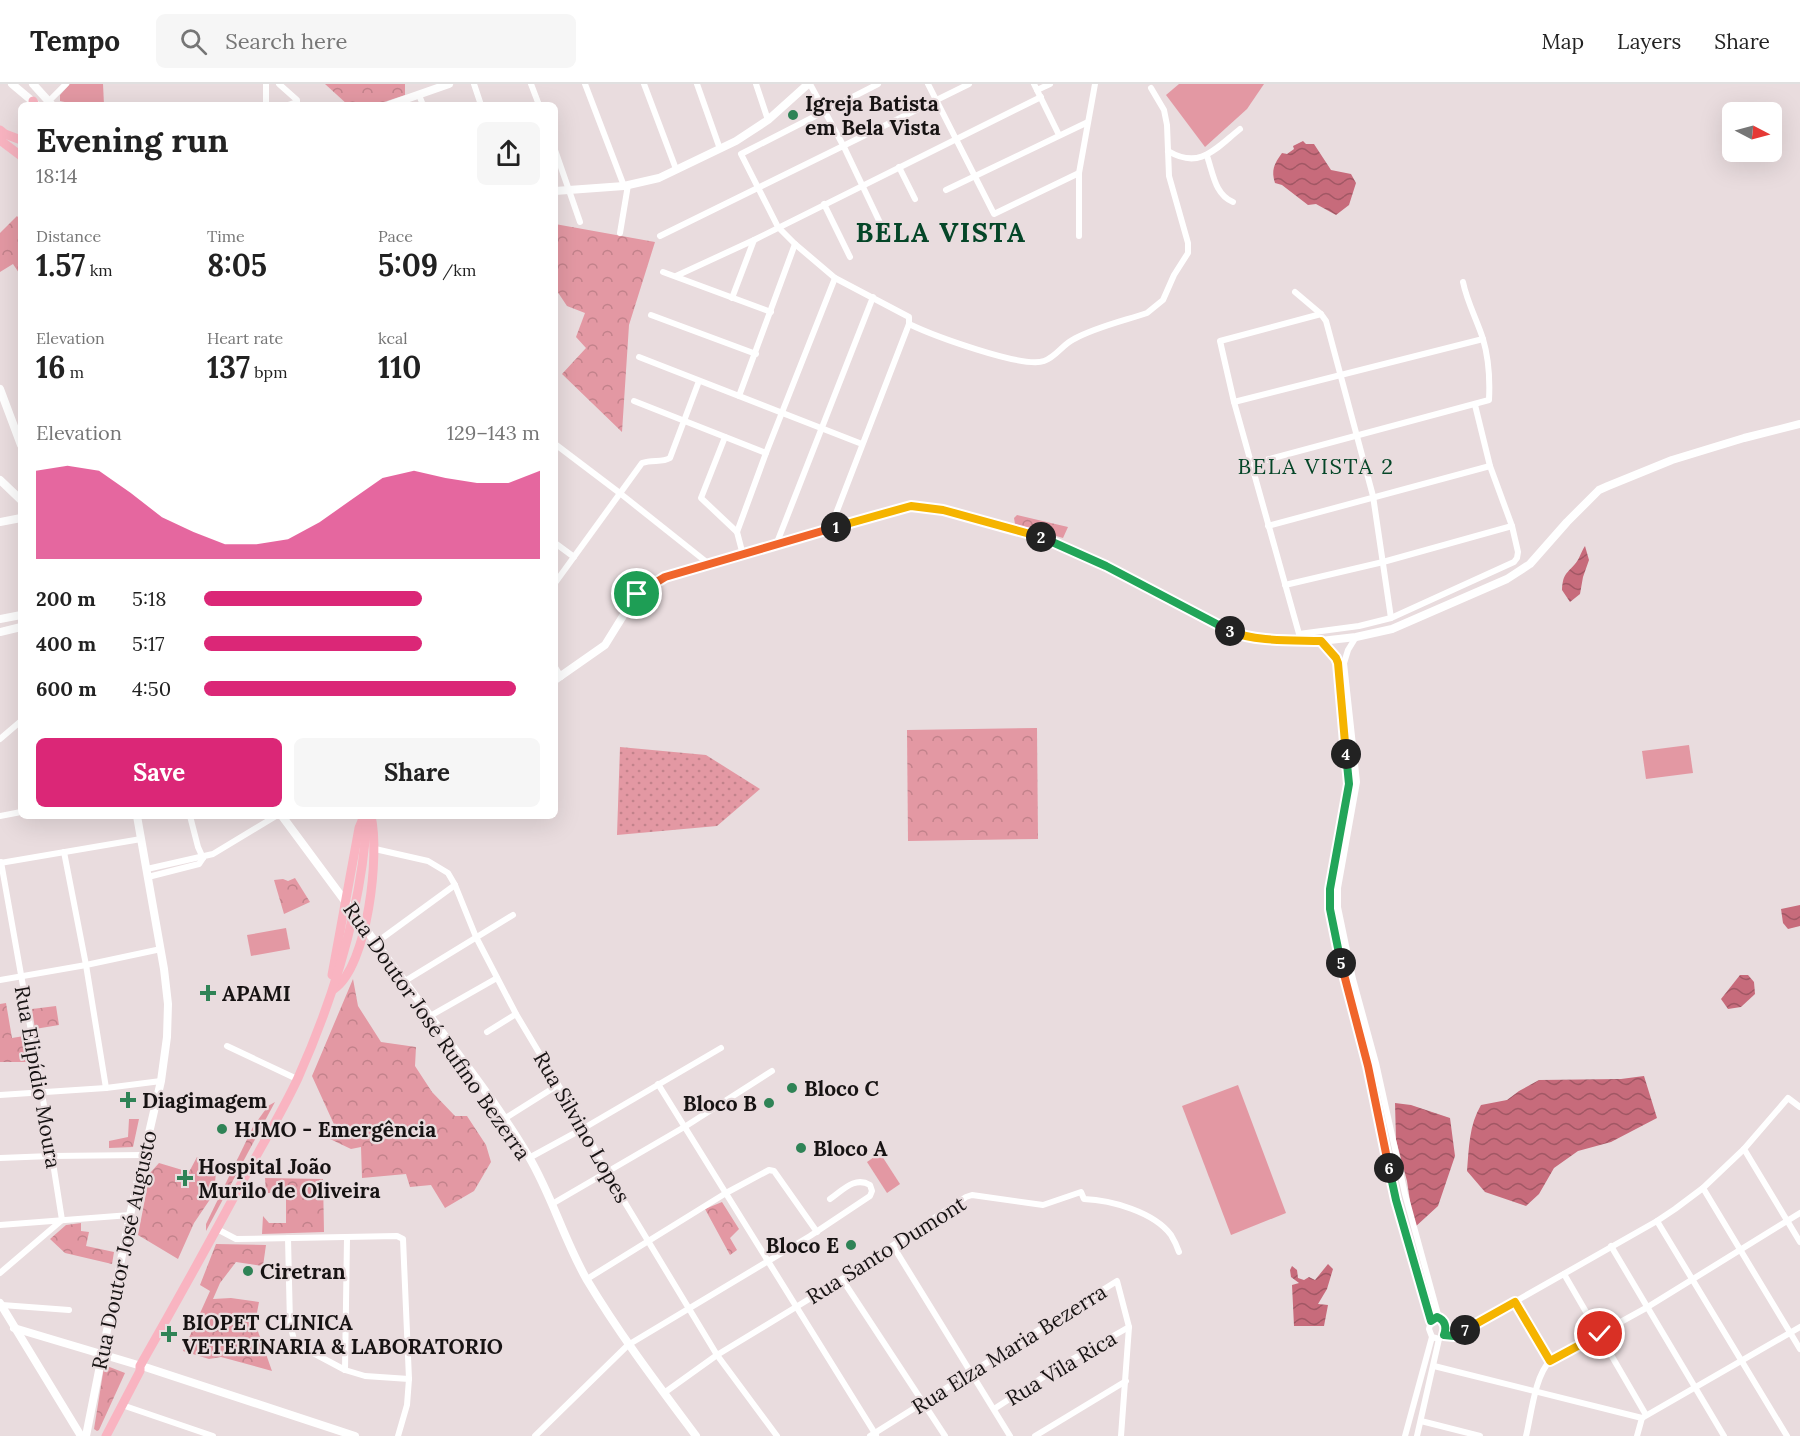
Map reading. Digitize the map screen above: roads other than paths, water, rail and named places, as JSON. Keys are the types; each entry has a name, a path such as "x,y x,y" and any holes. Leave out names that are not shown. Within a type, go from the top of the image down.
{"main road":[{"path":"12,84 34,102"},
{"path":"33,84 49,102"},
{"path":"2,135 18,132"},
{"path":"2,135 18,139"},
{"path":"2,135 18,153"},
{"path":"0,389 18,437"},
{"path":"0,480 18,497"},
{"path":"0,619 18,616"},
{"path":"0,632 18,628"},
{"name":"Rua Doutor José Augusto","path":"86,1436 130,1215 161,1082 168,1018 161,949 138,819"},
{"name":"Rua Doutor José Rufino Bezerra","path":"284,819 377,942 504,1119 529,1158 552,1204 563,1234 587,1279 628,1345 696,1436"},
{"path":"327,1004 356,849 366,819"},
{"path":"102,1436 136,1369 140,1366 217,1229 297,1079 334,989 350,937 360,880 367,819"},
{"path":"334,989 354,965 364,925 375,865 375,849 368,819"},
{"path":"106,1436 140,1371 140,1366"}],"street":[{"path":"51,102 66,84"},
{"path":"266,84 266,102"},
{"path":"279,84 297,102"},
{"path":"398,102 449,84"},
{"path":"474,84 481,102"},
{"path":"531,84 538,102"},
{"path":"585,84 626,185 621,233"},
{"path":"644,84 676,169"},
{"path":"697,84 720,149"},
{"path":"756,84 768,120"},
{"path":"558,190 626,185 659,178 736,141 768,120 809,84 844,147 883,229"},
{"path":"830,529 909,324 909,318 906,314 835,278 795,244 778,227 741,154 878,84"},
{"path":"928,84 994,214 1079,173"},
{"path":"660,236 969,84"},
{"path":"1050,84 1036,87 1059,135"},
{"path":"1079,236 1079,173 1095,84"},
{"path":"909,324 965,346 1034,363 1050,358 1063,345 1082,335 1147,313 1155,308 1163,300 1174,274 1188,253 1188,243 1169,176 1167,125 1164,110 1151,88"},
{"path":"419,95 422,102"},
{"path":"676,276 754,240 1041,97"},
{"path":"946,190 1088,122"},
{"path":"1168,151 1180,158 1193,159 1207,156 1240,129"},
{"path":"1207,156 1219,192 1225,199 1233,202"},
{"path":"558,158 580,222"},
{"path":"899,166 915,199"},
{"path":"824,204 850,257"},
{"path":"732,298 754,240"},
{"path":"739,396 795,244"},
{"path":"663,272 771,312"},
{"path":"737,532 835,278"},
{"path":"1251,464 1489,400 1490,379 1483,339 1463,282"},
{"path":"1294,292 1321,314 1326,321 1373,496 1391,618"},
{"path":"776,545 873,297"},
{"path":"1300,637 1234,402 1220,341 1321,314"},
{"path":"651,315 756,354"},
{"path":"1234,402 1483,339"},
{"path":"639,357 862,444"},
{"path":"558,579 642,463 649,460 665,462 670,458 699,381"},
{"path":"634,401 766,453"},
{"path":"1300,637 1391,618 1514,562 1518,552 1512,526 1490,466 1475,405"},
{"path":"558,678 605,645 637,594 665,577 911,506 943,510 1010,527 1062,544 1240,636 1300,637 1321,641 1356,637 1392,628 1519,572 1530,564 1599,490 1672,460 1743,438 1800,424"},
{"path":"725,437 701,498 737,532 743,555"},
{"path":"558,445 709,564"},
{"path":"1268,526 1490,466"},
{"path":"0,522 18,519"},
{"path":"1285,585 1383,562 1512,526"},
{"path":"558,545 574,557"},
{"path":"1356,637 1348,650 1344,663 1357,782 1338,888 1338,907 1405,1194 1439,1318 1445,1325 1417,1436"},
{"path":"1321,641 1338,663 1349,784 1330,889 1330,909 1345,982 1368,1066 1396,1200 1431,1321 1429,1329 1432,1337 1405,1436"},
{"path":"0,739 18,724"},
{"path":"0,816 18,813"},
{"path":"191,819 203,858"},
{"path":"148,873 195,865 203,858 223,849 271,819"},
{"path":"0,863 141,840"},
{"name":"Rua Silvino Lopes","path":"375,849 428,861 448,873 476,937 516,1014 585,1128 607,1173 717,1354 777,1436"},
{"path":"64,852 87,965 106,1088"},
{"name":"Rua Elipídio Moura","path":"0,863 42,1093 62,1220"},
{"path":"377,942 455,885"},
{"path":"405,981 513,915"},
{"path":"0,980 161,949"},
{"path":"430,1016 497,978"},
{"path":"487,1032 516,1014"},
{"path":"227,1046 297,1079"},
{"path":"529,1158 585,1128 721,1048"},
{"path":"552,1204 686,1126 772,1071"},
{"path":"0,1095 161,1082"},
{"path":"504,1119 558,1084"},
{"path":"658,1084 686,1126 874,1435"},
{"path":"1432,1337 1458,1334 1657,1221 1703,1188 1744,1149 1788,1098 1800,1107"},
{"path":"1744,1149 1800,1242"},
{"path":"0,1158 51,1155 143,1155"},
{"path":"587,1279 765,1171 774,1171 817,1232"},
{"path":"535,1436 628,1345 817,1232 870,1196 872,1191 870,1185 863,1181 856,1181 830,1198"},
{"path":"1703,1188 1800,1349"},
{"name":"Rua Santo Dumont","path":"664,1393 717,1354 843,1278 966,1197 1043,1205 1081,1192 1084,1199 1098,1200 1136,1211 1153,1219 1171,1235 1179,1252"},
{"path":"1526,1436 1544,1366 1550,1361 1646,1308 1800,1213"},
{"path":"0,1225 130,1215"},
{"path":"0,1261 2,1271 62,1220"},
{"path":"1657,1221 1787,1436"},
{"path":"217,1229 236,1239 401,1238 405,1242 409,1379 407,1405 398,1436"},
{"path":"288,1238 291,1333 294,1340 300,1346 345,1370 365,1376 409,1379"},
{"path":"345,1370 347,1238"},
{"path":"893,1246 1010,1436"},
{"path":"1611,1246 1724,1436"},
{"path":"1564,1274 1600,1334 1644,1416 1637,1436"},
{"path":"843,1278 945,1436"},
{"name":"Rua Elza Maria Bezerra","path":"874,1435 1117,1281 1128,1327"},
{"path":"1515,1302 1550,1361"},
{"path":"1,1304 69,1310"},
{"path":"1,1304 81,1436"},
{"path":"1431,1321 1433,1318 1439,1318"},
{"path":"1121,1436 1128,1327"},
{"name":"Rua Vila Rica","path":"994,1409 1062,1365 1128,1327"},
{"path":"1434,1366 1644,1416 1800,1327"},
{"path":"14,1328 140,1366 353,1436"},
{"path":"1035,1436 1126,1381"},
{"path":"122,1406 213,1436"},
{"path":"1421,1421 1480,1436"}],"water":[{"path":"1303,141 1306,144 1314,144 1331,170 1351,174 1356,183 1349,205 1336,215 1316,204 1308,205 1282,185 1275,183 1273,171 1279,157 1282,153 1287,154 1294,149 1293,146"},
{"path":"1585,546 1589,560 1580,594 1570,602 1562,590 1563,581"},
{"path":"1800,905 1800,926 1788,929 1783,923 1781,909"},
{"path":"1740,975 1748,975 1754,982 1755,994 1741,1007 1728,1009 1721,999"},
{"path":"1644,1076 1657,1118 1611,1142 1578,1151 1554,1168 1539,1194 1526,1206 1485,1192 1467,1171 1472,1129 1481,1105 1507,1100 1539,1080 1621,1079"},
{"path":"1395,1103 1411,1105 1450,1118 1455,1156 1438,1206 1414,1228 1407,1181 1396,1140"},
{"path":"1328,1264 1333,1269 1327,1289 1318,1304 1328,1305 1324,1326 1294,1326 1292,1285 1299,1283 1291,1277 1292,1266 1297,1270 1298,1278 1304,1280 1309,1277 1315,1280"}],"place":[{"name":"Igreja Batista em Bela Vista","path":"793,115"},
{"name":"APAMI","path":"208,993"},
{"name":"Bloco C","path":"792,1088"},
{"name":"Diagimagem","path":"128,1100"},
{"name":"Bloco B","path":"769,1103"},
{"name":"HJMO - Emergência","path":"222,1129"},
{"name":"Bloco A","path":"801,1148"},
{"name":"Hospital João Murilo de Oliveira","path":"185,1178"},
{"name":"Bloco E","path":"851,1245"},
{"name":"Ciretran","path":"248,1271"},
{"name":"BIOPET CLINICA VETERINARIA & LABORATORIO","path":"169,1334"}],"district":[{"name":"BELA VISTA","path":"941,232"},
{"name":"BELA VISTA 2","path":"1316,466"}]}
